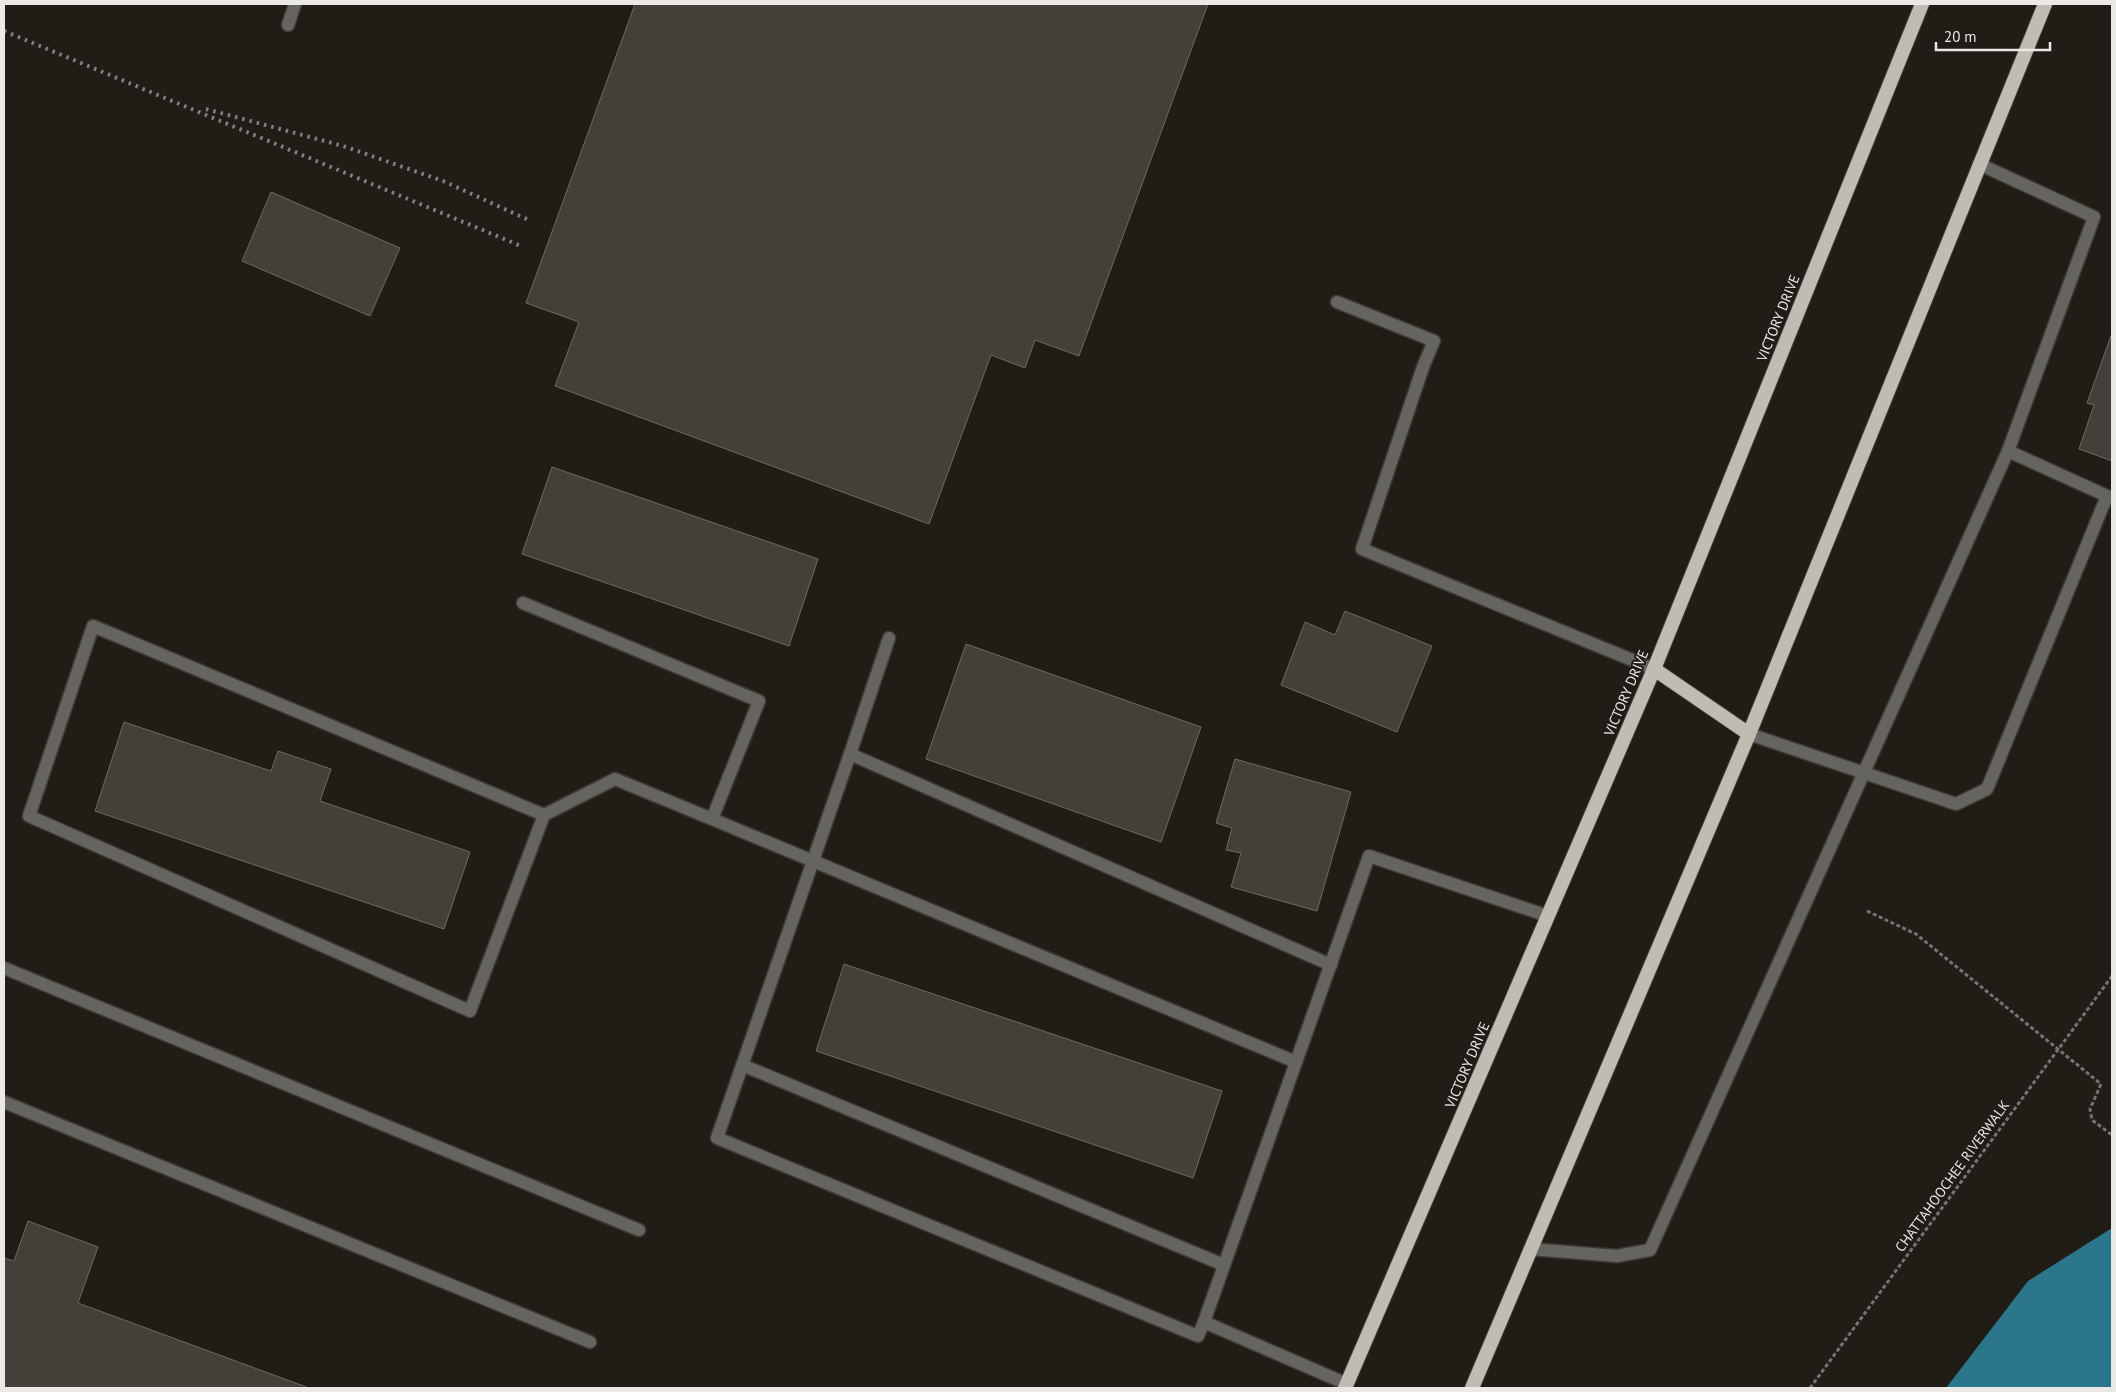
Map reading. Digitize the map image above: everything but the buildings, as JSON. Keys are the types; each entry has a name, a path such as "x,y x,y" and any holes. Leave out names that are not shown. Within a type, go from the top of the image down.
{"highway":[{"name":"VICTORY DRIVE","path":"1346,1386 1654,669 1922,4"},
{"path":"1472,1388 1748,734 2045,4"},
{"path":"1654,669 1748,734"}],"lane":[{"path":"288,25 295,4"},
{"path":"1530,1249 1617,1256 1650,1250 2008,451 2094,217 1979,164"},
{"path":"1337,302 1434,340 1423,367 1362,549 1654,669"},
{"path":"1748,734 1956,804 1987,788 2107,496 2008,451"},
{"path":"523,603 759,701 712,819"},
{"path":"544,815 93,626 29,816 470,1011 544,815 615,779 1296,1062"},
{"path":"889,638 716,1138 1198,1336 1369,856 1548,916"},
{"path":"850,754 1331,965"},
{"path":"4,968 638,1230"},
{"path":"742,1065 1224,1265"},
{"path":"4,1102 590,1342"},
{"path":"1204,1322 1346,1386"}],"path":[{"path":"1867,911 1916,934 2101,1084 2090,1109 2092,1120 2112,1135"},
{"name":"CHATTAHOOCHEE RIVERWALK","path":"1810,1388 2112,976"}],"water":[{"path":"2112,1228 2112,1388 1946,1388 2028,1281"}],"railway":[{"path":"4,31 521,246"},
{"path":"206,109 343,146 443,181 531,221"}]}
